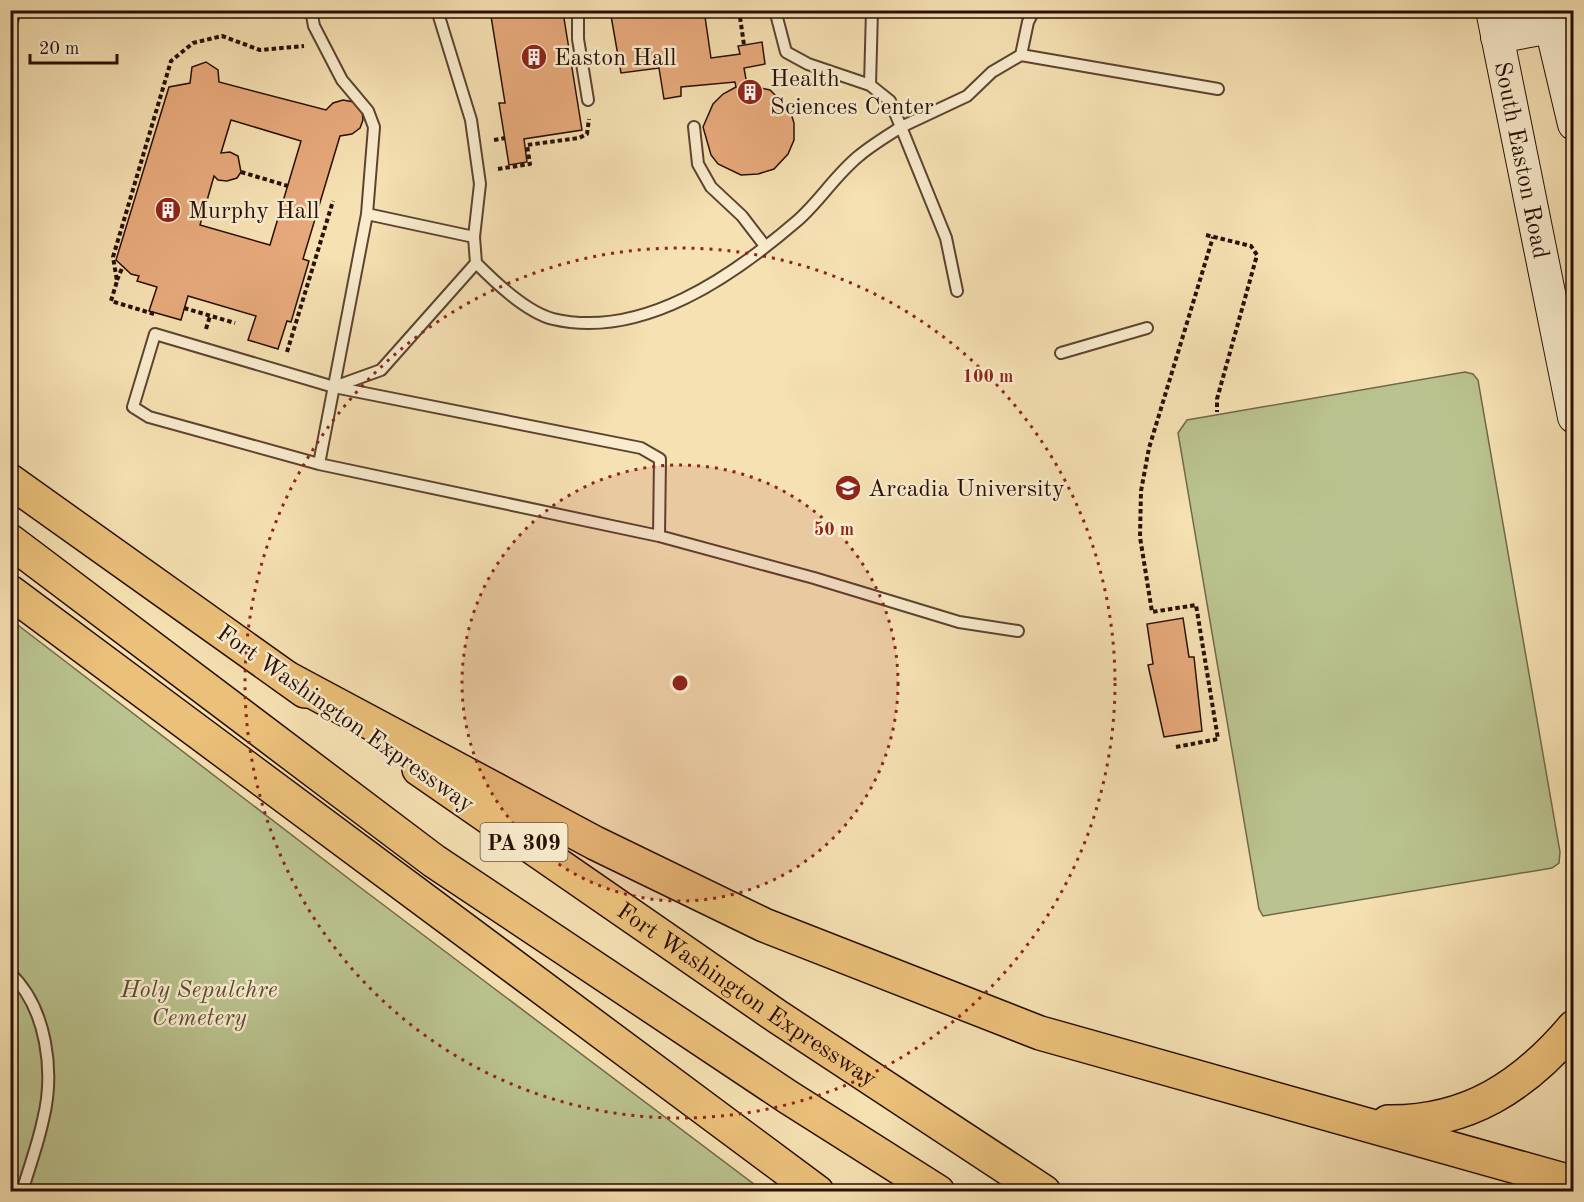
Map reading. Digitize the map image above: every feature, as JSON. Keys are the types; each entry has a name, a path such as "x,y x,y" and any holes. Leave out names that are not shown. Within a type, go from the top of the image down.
{"highway":[{"name":"Fort Washington Expressway","path":"10,481 287,678 778,1017 1044,1191"},
{"name":"PA 309","path":"10,542 434,861 788,1097 938,1191"},
{"path":"10,592 817,1191"},
{"path":"287,678 595,843 764,925 1040,1033 1574,1183"},
{"path":"1355,1121 1409,1122 1444,1118 1484,1103 1520,1080 1550,1055 1574,1027"}],"main road":[{"path":"1494,24 1549,19 1574,124"},
{"name":"South Easton Road","path":"1494,24 1574,417"}],"lane":[{"path":"10,28 15,10"},
{"path":"311,10 314,26 342,80 368,111 374,127 367,214 319,464"},
{"path":"438,10 471,120 480,184 474,237 476,263 507,293 551,319 599,322 636,318 687,297 741,265 798,220 859,156 901,127 967,96 992,72 1021,55 1218,89"},
{"path":"578,10 578,39 588,100"},
{"path":"775,10 786,52 808,64 870,85 890,101 946,238 957,291"},
{"path":"870,85 872,10"},
{"path":"1021,55 1028,22 1034,10"},
{"path":"694,128 698,164 711,187 742,216 765,246"},
{"path":"367,214 474,237"},
{"path":"334,387 381,370 476,263"},
{"path":"1061,353 1148,328"},
{"path":"659,536 660,459 641,448 334,387 155,334 133,407 149,417 319,464 659,536 814,578 958,622 1018,631"},
{"path":"10,973 19,981 38,1013 48,1070 44,1119 22,1191"}],"path":[{"path":"739,10 744,45"},
{"path":"117,280 113,257 171,61 193,44 222,36 260,50 308,45 321,40"},
{"path":"493,170 530,164 527,145 588,134 588,100"},
{"path":"566,132 567,139"},
{"path":"241,172 288,186"},
{"path":"276,352 286,355 333,201"},
{"path":"1206,235 1251,246 1257,255 1217,399 1218,412"},
{"path":"1176,747 1218,739 1196,605 1152,612 1142,554 1140,502 1149,448 1213,237"},
{"path":"123,266 111,301 160,316"},
{"path":"184,308 235,323"},
{"path":"205,330 210,316"},
{"path":"194,326 215,333"}],"green space":[{"path":"1465,372 1473,374 1478,380 1560,852 1559,863 1552,868 1263,916 1259,909 1178,433 1187,420"},
{"name":"Holy Sepulchre Cemetery","path":"10,619 357,885 763,1191 11,1191"}],"building":[{"name":"Easton Hall","path":"490,10 567,10 563,12 582,130 524,139 527,162 509,165 499,103 505,103"},
{"name":"Health Sciences Center","path":"610,10 704,10 711,58 740,54 738,46 762,42 765,64 744,68 747,85 770,90 790,110 794,123 794,140 788,154 774,169 758,174 741,175 718,164 711,155 703,127 713,104 723,94 736,87 735,82 681,87 681,96 664,99 659,68 621,73"},
{"name":"Murphy Hall","path":"206,62 218,70 219,82 326,110 333,103 343,100 354,102 362,110 363,120 360,128 352,134 340,136 303,259 309,261 291,322 287,321 278,349 248,340 256,316 188,296 181,320 149,311 157,287 137,281 139,276 131,274 116,260 169,87 190,83 192,67","holes":["231,120 301,141 270,245 200,225 214,176 218,180 227,181 237,178 241,172 238,156 230,152 221,153"]},
{"path":"1183,618 1189,657 1194,657 1202,731 1164,737 1148,665 1153,664 1147,624"}],"place":[{"name":"Easton Hall","path":"534,57"},
{"name":"Health Sciences Center","path":"750,92"},
{"name":"Murphy Hall","path":"168,210"},
{"name":"Arcadia University","path":"848,488"}]}
